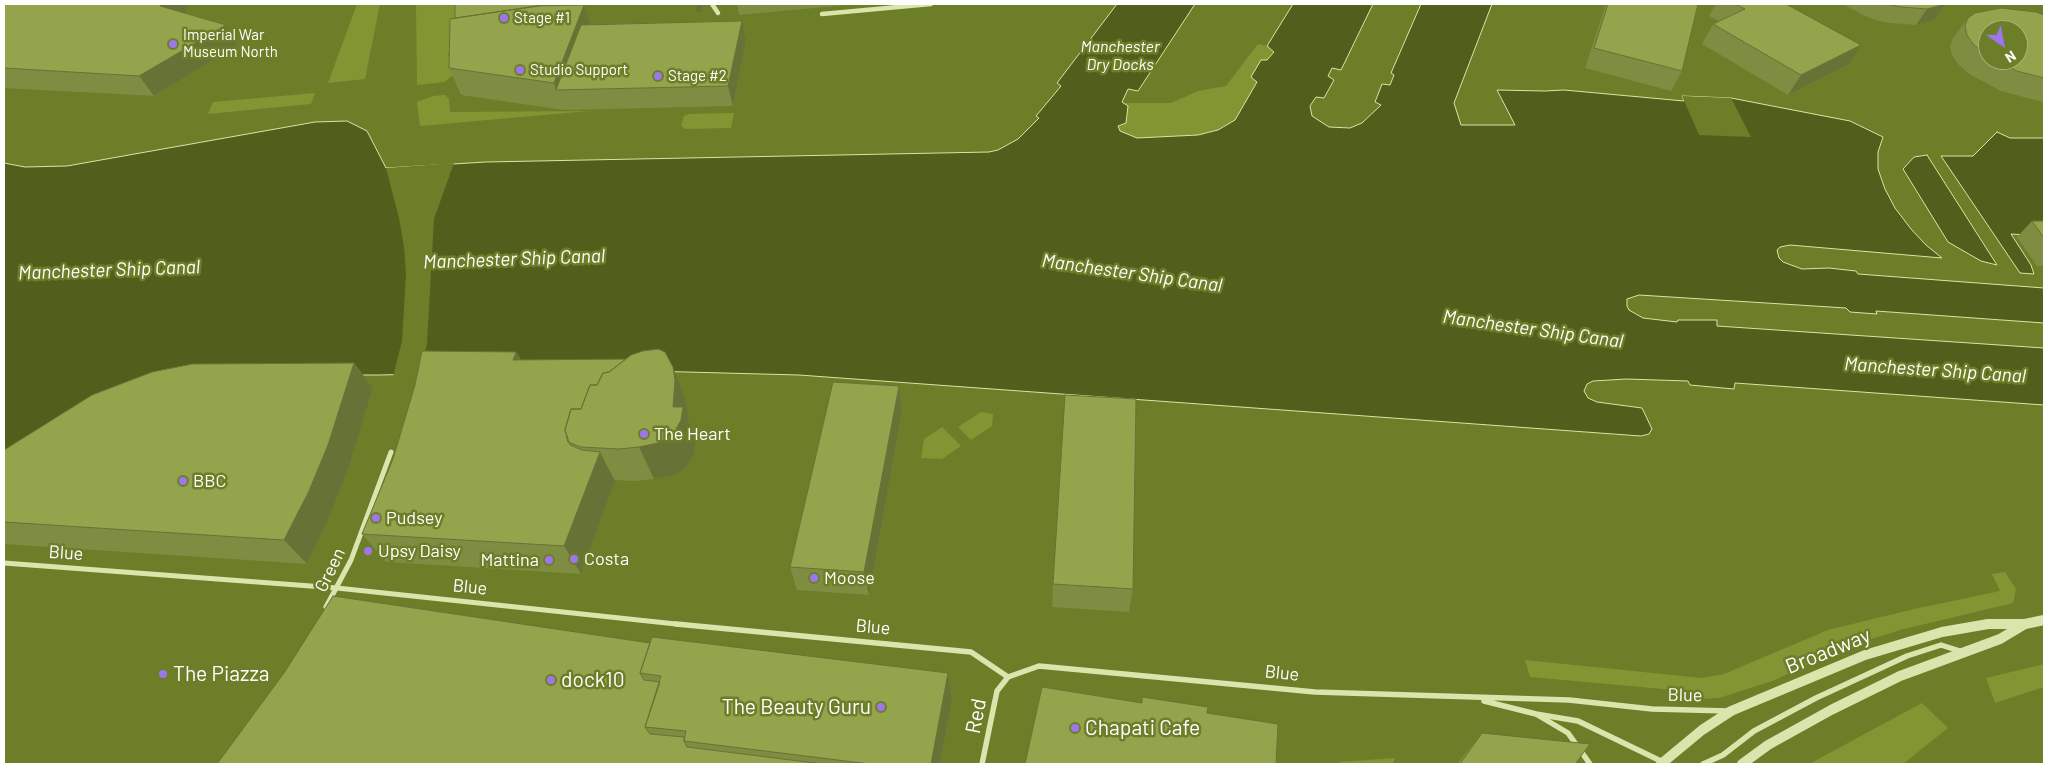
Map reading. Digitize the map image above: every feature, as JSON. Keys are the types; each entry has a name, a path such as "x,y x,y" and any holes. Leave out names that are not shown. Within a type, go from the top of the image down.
{"street":[{"path":"712,4 718,13"},
{"path":"874,4 874,10"},
{"path":"822,14 931,4"},
{"name":"Green","path":"321,617 337,588 366,524 391,452"},
{"name":"Blue","path":"4,563 337,588 676,624 971,652 1008,677 1039,666 1315,692 1569,700 1652,709 1731,711"},
{"name":"Broadway","path":"1473,698 1536,714 1578,721 1664,763 1702,730 1731,711 1865,654 1942,632 1988,624 2025,624 2044,620"},
{"name":"Broadway","path":"1742,764 1768,745 1900,676 2000,639 2025,624"},
{"name":"Broadway","path":"1703,764 1723,755 1754,731 1816,698 1907,656 1941,645 1965,652"},
{"name":"Red","path":"982,764 997,691 1008,677"},
{"name":"Broadway","path":"1536,714 1568,733 1590,764"}],"shaded area":[{"path":"357,4 380,4 365,79 328,83"},
{"path":"416,4 456,4 456,29 448,55 453,62 452,76 444,82 417,85"},
{"path":"1258,44 1267,46 1274,51 1267,60 1261,60 1251,77 1257,82 1235,120 1218,130 1198,135 1137,139 1120,131 1118,126 1122,125 1122,103 1171,103 1198,91 1226,86"},
{"path":"315,93 311,104 208,114 213,102"},
{"path":"445,95 449,99 450,112 589,111 420,126 417,102 433,96"},
{"path":"734,113 731,128 685,129 681,125 684,116 689,114"},
{"path":"981,412 993,414 992,426 971,440 958,427"},
{"path":"942,427 961,446 942,459 921,458 924,439"},
{"path":"2005,572 2016,589 2013,603 1900,630 1859,643 1772,681 1719,698 1678,700 1674,690 1530,677 1525,660 1702,678 1724,674 1828,630 2000,591 1992,574"},
{"path":"2044,664 2044,687 1995,703 1986,678"},
{"path":"1922,703 1948,728 1903,764 1809,764"},
{"path":"1395,758 1393,764 1338,764 1339,762"}],"water":[{"path":"1117,4 1195,4 1138,91 1128,89 1122,102 1128,106 1126,123 1118,126 1120,131 1137,138 1198,135 1218,130 1235,120 1257,82 1251,77 1261,60 1267,60 1274,52 1267,46 1293,4 1373,4 1341,70 1332,68 1328,76 1334,80 1324,98 1316,97 1310,106 1312,116 1329,127 1350,128 1362,123 1381,105 1375,102 1382,84 1390,85 1394,75 1391,73 1421,4 1492,4 1454,103 1461,125 1515,125 1497,90 1564,90 1684,101 1682,96 1731,98 1850,121 1883,137 1878,152 1878,169 1885,189 1895,208 1911,229 1942,258 1790,245 1780,247 1777,250 1779,258 1783,262 1802,269 1829,268 1856,271 1858,274 2044,288 2044,323 1876,311 1877,314 1850,312 1846,308 1639,295 1627,299 1629,310 1643,318 1677,322 1678,320 1717,320 1717,326 2044,348 2044,405 1735,383 1734,389 1690,385 1688,381 1626,379 1593,381 1587,384 1584,391 1588,398 1597,402 1642,408 1652,429 1649,434 1641,436 799,375 611,370 379,375 272,375 4,487 4,163 25,167 67,166 315,122 347,121 367,131 386,168 486,162 989,152 998,150 1018,139 1039,118 1036,116 1061,86 1057,83"},
{"path":"1997,132 2010,138 2044,138 2044,236 2011,234 2031,265 2034,274 2020,273 1941,156 1973,156"},
{"path":"1927,155 1997,265 1981,261 1948,242 1903,169 1914,157"}],"pier":[{"path":"1682,96 1731,98 1751,137 1699,135"},
{"path":"454,163 434,219 427,344 419,377 393,377 402,341 406,274 399,218 386,168"}],"building":[{"path":"4,4 163,4 160,6 226,25 139,76 4,68"},
{"path":"455,4 539,4 539,6 455,18"},
{"path":"1608,4 1698,4 1682,71 1594,48"},
{"path":"1735,4 1786,4 1861,45 1801,75 1713,24 1745,9"},
{"path":"1886,4 1946,4 1927,9"},
{"path":"584,5 554,83 449,68 450,19 536,6"},
{"path":"2001,8 2036,12 2044,15 2044,78 2015,70 2028,70 2028,20 1978,20 1978,48 1967,35 1965,26 1968,18 1975,13"},
{"name":"Stage #2","path":"742,21 728,86 556,90 581,25"},
{"path":"2032,221 2044,221 2044,238"},
{"path":"658,349 665,352 673,367 675,380 673,407 683,407 681,420 675,431 668,438 658,443 639,447 619,449 581,447 568,442 565,430 571,409 581,409 590,385 597,385 603,373 609,372 631,355"},
{"path":"422,351 516,352 513,360 626,359 609,372 603,373 597,385 590,385 581,409 571,409 565,430 570,445 582,450 600,452 564,546 362,534 393,459 415,385"},
{"name":"BBC","path":"354,363 328,445 309,491 284,540 4,522 4,450 92,395 152,372 192,364"},
{"path":"833,382 899,386 864,572 790,567"},
{"path":"1065,395 1136,399 1133,589 1053,584"},
{"name":"dock10","path":"333,596 650,643 640,673 644,680 660,682 645,727 650,734 684,737 687,747 823,764 217,764 284,673"},
{"path":"652,637 948,673 931,764 870,764 684,741 686,731 645,727 661,676 640,673"},
{"path":"1042,687 1142,703 1142,697 1208,707 1207,713 1278,724 1276,764 1025,764"},
{"path":"1482,733 1590,744 1575,764 1460,764"}],"place":[{"name":"Stage #1","path":"504,18"},
{"name":"Imperial War Museum North","path":"173,44"},
{"name":"Studio Support","path":"520,70"},
{"name":"Stage #2","path":"658,76"},
{"name":"The Heart","path":"644,434"},
{"name":"BBC","path":"183,481"},
{"name":"Pudsey","path":"376,518"},
{"name":"Upsy Daisy","path":"368,551"},
{"name":"Costa","path":"574,559"},
{"name":"Mattina","path":"549,560"},
{"name":"Moose","path":"814,578"},
{"name":"The Piazza","path":"163,674"},
{"name":"dock10","path":"551,680"},
{"name":"The Beauty Guru","path":"881,707"},
{"name":"Chapati Cafe","path":"1075,728"}],"water label":[{"name":"Manchester Dry Docks","path":"1120,56"},
{"name":"Manchester Ship Canal","path":"514,259"},
{"name":"Manchester Ship Canal","path":"109,270"},
{"name":"Manchester Ship Canal","path":"1132,273"},
{"name":"Manchester Ship Canal","path":"1533,329"},
{"name":"Manchester Ship Canal","path":"1935,370"}]}
